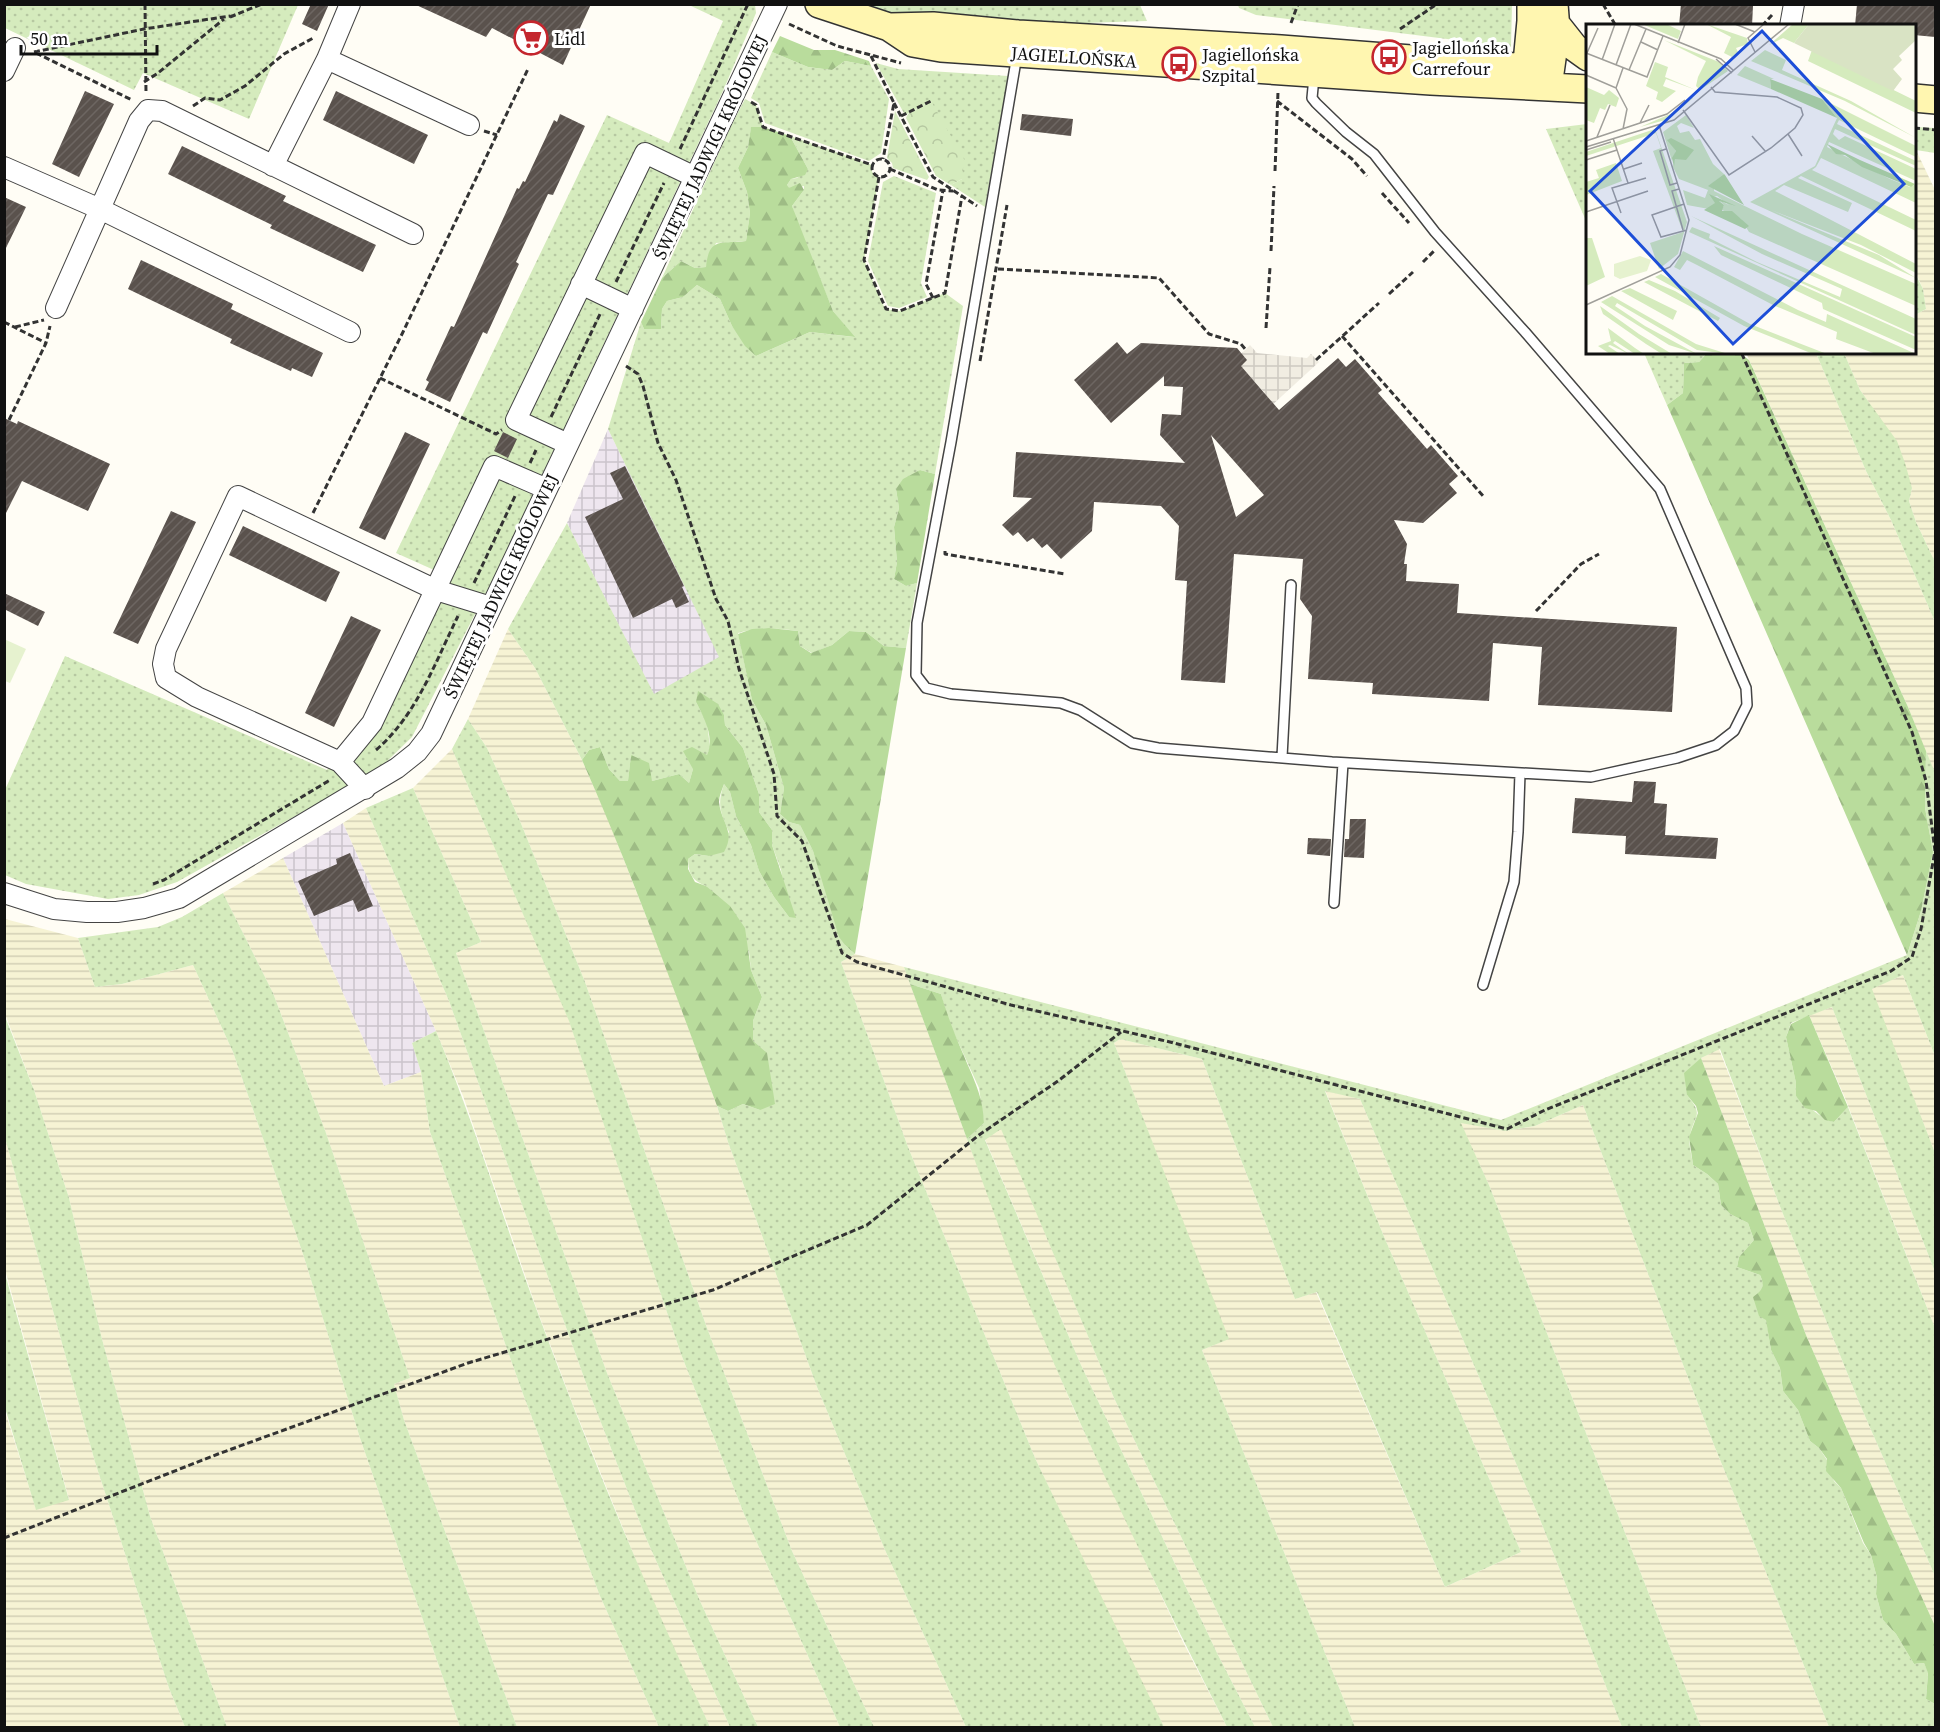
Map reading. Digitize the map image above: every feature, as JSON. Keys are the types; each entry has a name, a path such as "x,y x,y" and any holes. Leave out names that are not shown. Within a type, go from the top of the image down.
{"street":[{"path":"273,166 327,59 350,4"},
{"name":"JAGIELLOŃSKA","path":"819,4 889,27 933,26 1018,44 1538,77 1586,72"},
{"path":"1531,4 1538,77"},
{"path":"1790,24 1794,4"},
{"name":"ŚWIĘTEJ JADWIGI KRÓLOWEJ","path":"4,893 54,909 87,912 117,912 144,908 179,898 365,789 417,752 431,734 695,177 781,13"},
{"path":"1538,77 1555,14"},
{"path":"1555,14 1574,47 1586,56"},
{"path":"4,71 25,49"},
{"path":"327,59 469,125"},
{"name":"JAGIELLOŃSKA","path":"1538,77 1586,89"},
{"path":"1916,99 1935,100"},
{"path":"56,308 139,121 147,110 162,111 176,117 413,234"},
{"path":"568,444 516,420 645,153 695,177"},
{"path":"4,167 100,209 350,332"},
{"path":"582,284 633,309"},
{"path":"340,762 372,723 494,466 547,489"},
{"path":"365,789 340,762 197,697 166,678 163,664 166,649 238,496 436,590 491,607"}],"lane":[{"path":"1018,44 1000,161 917,623 916,675 926,688 951,694 1061,703 1080,710 1132,743 1182,750 1343,762 1591,777 1677,758 1716,745 1734,731 1747,705 1746,688 1660,489 1525,332 1435,232 1374,154 1316,104 1312,98 1315,62"},
{"path":"1282,757 1291,585"},
{"path":"1334,903 1343,762"},
{"path":"1483,986 1514,882 1520,773"}],"path":[{"path":"145,4 144,82 147,110"},
{"path":"144,82 223,19 262,4"},
{"path":"1290,23 1298,4"},
{"path":"1400,29 1437,4"},
{"path":"1603,4 1615,24"},
{"path":"781,13 837,46"},
{"path":"25,49 230,16"},
{"path":"176,117 205,98 220,100 245,86 285,54 318,34"},
{"path":"25,49 125,96 147,110"},
{"path":"870,56 933,177 984,211"},
{"path":"306,528 528,69"},
{"path":"1275,171 1279,86"},
{"path":"745,99 756,105 763,127 872,165"},
{"path":"901,116 931,101"},
{"path":"1277,101 1352,159 1367,176"},
{"path":"883,159 894,103"},
{"path":"1916,128 1935,130"},
{"path":"883,159 889,163 890,169 885,177 879,177 872,172 872,165 883,159"},
{"path":"890,169 928,186 955,191"},
{"path":"879,177 864,260 886,309 900,311 945,293 962,196"},
{"path":"928,186 933,177"},
{"path":"1271,251 1274,186"},
{"path":"933,298 926,284 943,190"},
{"path":"1382,193 1411,225"},
{"path":"980,361 1009,195"},
{"path":"1424,262 1435,251 1430,247"},
{"path":"1266,328 1270,267"},
{"path":"997,269 1159,278 1209,334 1241,345 1245,350"},
{"path":"1389,294 1413,272"},
{"path":"1316,360 1379,303"},
{"path":"9,420 46,343 52,319 14,327"},
{"path":"4,322 46,343"},
{"path":"1342,336 1484,497"},
{"path":"610,356 638,374 643,386 658,443 676,480 716,599 728,621 748,701 774,774 777,816 802,841 842,953 857,962 1011,1005 1170,1042 1507,1129 1545,1110 1891,971 1912,957 1921,929 1935,851 1926,781 1912,732 1743,354"},
{"path":"380,378 495,434 516,420"},
{"path":"947,543 945,554 1065,574"},
{"path":"1536,611 1581,564 1599,554"},
{"path":"4,1538 218,1454 468,1363 713,1290 867,1225 979,1135 1058,1080 1121,1032"}],"shaded area":[{"path":"1916,150 1936,192 1935,562 1909,501 1912,488 1872,407 1860,390 1844,354 1916,354 1916,314 1926,309 1923,289 1916,273"},
{"path":"1250,345 1257,353 1307,358 1311,354 1319,362 1269,408 1253,402 1264,392 1254,381 1236,370 1241,354"},
{"path":"1746,354 1816,354 1866,471 1891,520 1935,622 1935,775 1908,707"},
{"path":"608,429 720,657 654,695 567,523"},
{"path":"508,629 535,668 582,760 608,819 666,967 817,1387 885,1550 966,1727 874,1727 792,1551 707,1328 585,982 520,821 487,748 468,719"},
{"path":"452,749 569,1020 681,1354 744,1514 840,1727 758,1727 700,1601 607,1373 456,953 481,942 413,788"},
{"path":"366,808 449,1001 591,1397 646,1538 730,1727 710,1727 659,1617 573,1405 536,1307 463,1096 343,823"},
{"path":"343,823 436,1031 412,1043 421,1072 384,1086 283,858"},
{"path":"283,858 384,1086 421,1072 430,1132 523,1394 600,1596 659,1727 517,1727 404,1420 394,1384 410,1378 326,1133 273,993 223,893"},
{"path":"5,919 78,938 95,987 122,984 193,965 233,1052 303,1254 360,1438 460,1727 227,1727 150,1516 102,1339 69,1198 34,1090 5,1014"},
{"path":"855,954 904,967 1035,1318 1075,1412 1183,1642 1227,1727 1164,1727 1127,1653 1035,1458 908,1147 841,962"},
{"path":"1903,975 1935,1056 1935,1153 1871,989"},
{"path":"1832,1007 1935,1272 1935,1328 1845,1098 1809,1015"},
{"path":"1120,1039 1202,1059 1295,1299 1316,1292 1445,1587 1521,1552 1385,1239 1325,1090 1360,1099 1539,1517 1622,1727 1355,1727 1202,1350 1228,1339 1114,1043"},
{"path":"1719,1049 1861,1407 1935,1576 1935,1626 1806,1335 1701,1058"},
{"path":"1583,1105 1714,1445 1829,1727 1701,1727 1489,1185 1460,1122 1505,1131 1535,1126"},
{"path":"1001,1128 1114,1398 1273,1727 1255,1727 1218,1655 1081,1365 985,1139"},
{"path":"5,1138 95,1462 169,1688 185,1727 5,1727 4,1408 36,1509 69,1499 5,1270"}],"green space":[{"path":"4,5 298,5 249,119 143,73 134,90 5,28"},
{"path":"689,5 755,5 756,13 723,91 493,579 412,737 379,769 177,882 139,895 108,899 26,884 5,875 5,790 65,656 327,770 368,719 434,570 396,553 607,115 669,143 723,21"},
{"path":"863,5 1140,5 1147,21 1003,25 967,23 897,14"},
{"path":"1238,5 1512,5 1511,47 1256,15 1239,8"},
{"path":"780,36 814,50 835,50 869,61 871,66 845,61 832,70 808,67 772,52"},
{"path":"772,52 808,67 832,70 845,61 871,66 889,99 881,153 869,161 765,123 759,103 751,98"},
{"path":"876,63 898,69 1008,76 985,207 951,185 962,179 931,101 905,115"},
{"path":"745,99 756,105 763,127 751,128 748,147 738,168 747,192 750,213 746,241 716,243 706,267 695,268 681,261 662,278 730,128"},
{"path":"931,101 964,159 962,179 951,185 936,176 906,118 908,114"},
{"path":"895,111 929,177 927,180 893,168 887,158"},
{"path":"1586,124 1586,221 1546,129"},
{"path":"751,127 763,127 790,136 808,169 805,175 791,179 787,185 789,188 800,183 804,190 792,206 833,311 855,337 810,332 756,356 745,346 732,326 720,299 697,285 683,297 667,301 662,309 661,329 644,329 641,322 662,278 681,261 695,268 706,267 713,246 746,241 750,213 747,192 738,168 748,147"},
{"path":"1916,127 1935,128 1935,153 1916,150"},
{"path":"790,136 872,165 872,172 879,177 864,260 885,309 900,311 945,293 963,306 935,474 920,470 896,489 899,508 894,527 897,562 894,579 906,586 917,583 906,648 884,646 866,632 849,631 832,645 812,653 800,646 798,631 768,629 738,633 752,700 766,725 784,788 780,814 789,822 800,825 813,851 845,945 855,954 841,962 908,1147 1035,1458 1164,1727 966,1727 885,1550 817,1387 717,1106 728,1111 743,1104 760,1110 753,1021 762,997 751,970 749,952 706,886 692,876 688,864 688,859 695,854 709,856 729,832 720,808 724,784 730,792 736,816 751,845 759,871 789,917 781,870 772,845 772,830 759,812 759,794 743,748 725,725 724,715 696,702 707,723 710,747 707,756 693,769 689,783 679,774 652,781 631,755 628,782 620,781 609,769 600,747 589,750 582,760 535,668 508,629 567,523 654,694 719,657 608,429 641,322 644,329 661,329 662,309 667,301 683,297 697,285 720,299 732,326 756,356 810,332 854,337 833,311 796,220 792,206 804,190 804,186 788,189 787,185 791,179 797,178 808,169"},
{"path":"894,176 936,193 921,283 927,297 899,308 888,306 868,261 883,182"},
{"path":"1916,275 1923,289 1926,309 1916,314"},
{"path":"1644,354 1706,354 1699,362 1684,363 1683,393 1667,405"},
{"path":"1706,354 1741,354 1749,360 1926,751 1925,808 1933,852 1921,911 1907,955 1667,405 1683,393 1684,363 1699,362"},
{"path":"1816,354 1844,354 1860,390 1897,441 1912,488 1909,501 1935,562 1935,622 1891,520 1866,471"},
{"path":"920,470 935,474 917,583 906,586 894,579 897,562 894,527 899,508 896,489 903,479"},
{"path":"752,629 798,631 800,646 811,653 832,645 849,631 866,632 884,646 906,648 855,954 839,937 813,851 800,825 789,822 780,814 784,788 766,725 752,700 738,634"},
{"path":"4,639 26,649 10,683 5,681"},
{"path":"698,691 718,704 724,715 725,725 743,748 759,794 759,812 772,830 772,845 796,918 789,917 759,871 751,845 736,816 730,792 724,784 719,802 728,832 727,845 724,852 709,856 695,854 688,859 688,869 695,882 706,886 730,906 745,928 751,970 762,997 753,1021 753,1041 767,1053 775,1104 760,1110 743,1104 728,1111 717,1106 669,975 582,760 589,750 600,747 609,769 620,781 628,781 631,755 649,763 652,781 679,774 689,783 693,769 683,751 692,747 707,755 710,741 708,728 696,702"},
{"path":"468,719 487,748 520,821 585,982 707,1328 792,1551 874,1727 840,1727 744,1514 681,1354 569,1021 452,749"},
{"path":"1926,751 1936,775 1935,1056 1903,975 1872,989 1935,1153 1935,1272 1832,1007 1791,1023 1786,1037 1796,1083 1796,1096 1819,1115 1834,1122 1848,1107 1935,1328 1935,1576 1861,1407 1781,1209 1720,1049 1701,1058 1687,1095 1697,1111 1690,1139 1693,1165 1718,1184 1721,1205 1730,1214 1748,1223 1754,1240 1739,1257 1737,1267 1760,1275 1763,1283 1762,1290 1771,1350 1780,1368 1783,1391 1798,1410 1810,1441 1819,1448 1827,1460 1834,1481 1841,1488 1863,1543 1871,1555 1877,1578 1876,1594 1883,1620 1896,1634 1914,1664 1924,1663 1928,1672 1926,1699 1935,1704 1935,1727 1829,1727 1714,1445 1583,1105 1535,1126 1505,1131 1461,1123 1489,1185 1701,1727 1622,1727 1539,1517 1360,1099 1325,1091 1385,1239 1521,1552 1445,1587 1317,1292 1295,1299 1202,1059 1120,1039 1114,1043 1229,1339 1202,1350 1355,1727 1273,1727 1114,1398 1001,1129 985,1140 1081,1365 1218,1655 1255,1727 1227,1727 1103,1473 1017,1274 967,1139 984,1123 979,1088 948,1020 941,994 910,984 904,967 1501,1120 1907,955 1921,911 1933,852 1925,808"},
{"path":"413,788 481,942 456,953 607,1373 700,1601 758,1727 730,1727 646,1538 591,1397 449,1001 366,808"},
{"path":"223,893 273,993 326,1133 410,1378 394,1384 404,1420 517,1727 460,1727 360,1438 303,1254 233,1052 193,965 122,984 95,987 78,938 158,927 182,917"},
{"path":"910,984 941,994 977,1088 984,1123 967,1139"},
{"path":"4,1014 34,1090 69,1198 102,1339 150,1516 227,1727 185,1727 169,1688 95,1462 5,1138"},
{"path":"1809,1015 1848,1107 1834,1122 1825,1120 1816,1111 1805,1108 1796,1096 1796,1083 1786,1037 1791,1024"},
{"path":"436,1031 576,1414 641,1572 710,1727 659,1727 600,1596 523,1394 430,1132 421,1072 412,1043"},
{"path":"1701,1058 1806,1335 1935,1626 1935,1704 1926,1699 1928,1673 1924,1663 1914,1664 1896,1634 1883,1620 1876,1594 1877,1578 1871,1555 1841,1488 1826,1471 1827,1459 1810,1441 1798,1410 1783,1391 1780,1368 1771,1350 1766,1320 1759,1316 1753,1297 1762,1288 1762,1279 1760,1275 1737,1267 1739,1257 1754,1240 1748,1223 1730,1214 1721,1205 1718,1184 1693,1165 1689,1137 1698,1113 1696,1106 1687,1095 1684,1073"},
{"path":"4,1270 69,1500 36,1510 5,1408"}],"building":[{"path":"311,4 329,4 317,31 302,24"},
{"name":"Lidl","path":"414,4 591,4 563,65 492,28 486,37"},
{"path":"1681,4 1753,6 1752,24 1679,24"},
{"path":"1857,4 1935,4 1935,37 1916,35 1916,24 1855,24"},
{"path":"85,91 114,104 79,177 52,164"},
{"path":"336,91 428,135 414,164 323,120"},
{"path":"560,114 585,126 553,195 548,194 516,262 519,264 487,334 483,332 450,402 425,390 429,382 426,380 451,326 454,327 517,188 519,189 523,181 525,182 554,120 557,122"},
{"path":"1022,114 1073,119 1071,136 1020,130"},
{"path":"182,146 286,196 283,201 376,245 363,272 270,228 272,225 168,174"},
{"path":"4,197 26,207 4,252"},
{"path":"141,260 233,304 231,309 323,353 312,377 292,368 291,371 230,343 232,339 128,289"},
{"path":"1117,342 1127,354 1141,343 1237,348 1247,360 1241,366 1279,410 1338,358 1346,367 1355,359 1382,390 1378,393 1427,449 1431,445 1458,476 1449,484 1457,493 1423,523 1394,520 1407,544 1404,564 1407,564 1406,581 1459,584 1457,613 1677,627 1672,712 1538,705 1542,647 1493,643 1489,701 1372,694 1373,683 1308,679 1312,616 1300,599 1303,559 1234,554 1225,683 1181,680 1187,581 1175,580 1179,526 1161,506 1094,502 1092,531 1061,559 1047,544 1042,548 1033,538 1027,542 1018,532 1013,536 1002,525 1032,498 1013,497 1016,452 1185,463 1160,435 1162,414 1181,415 1183,387 1164,386 1164,376 1111,423 1074,380","holes":["1211,435 1264,495 1236,517"]},
{"path":"4,418 17,424 18,421 110,464 88,511 22,481 4,517"},
{"path":"405,432 430,444 385,540 359,528"},
{"path":"503,432 517,439 508,458 494,451"},
{"path":"625,466 684,586 682,587 689,602 676,608 672,599 633,618 585,517 623,499 610,473"},
{"path":"171,511 196,522 138,644 113,633"},
{"path":"243,526 340,572 326,602 229,555"},
{"path":"4,593 45,612 38,626 4,609"},
{"path":"351,616 381,630 334,727 305,713"},
{"path":"1634,781 1656,782 1654,803 1667,804 1665,835 1718,838 1716,859 1625,854 1626,836 1572,833 1575,798 1632,802"},
{"path":"1350,819 1366,819 1364,858 1344,857 1345,839 1349,839"},
{"path":"1308,838 1331,839 1330,856 1307,854"},
{"path":"350,853 373,906 358,912 353,900 314,916 298,881 337,864 336,859"}],"place":[{"name":"Lidl","path":"531,38"},
{"name":"Jagiellońska Carrefour","path":"1389,57"},
{"name":"Jagiellońska Szpital","path":"1179,64"}]}
